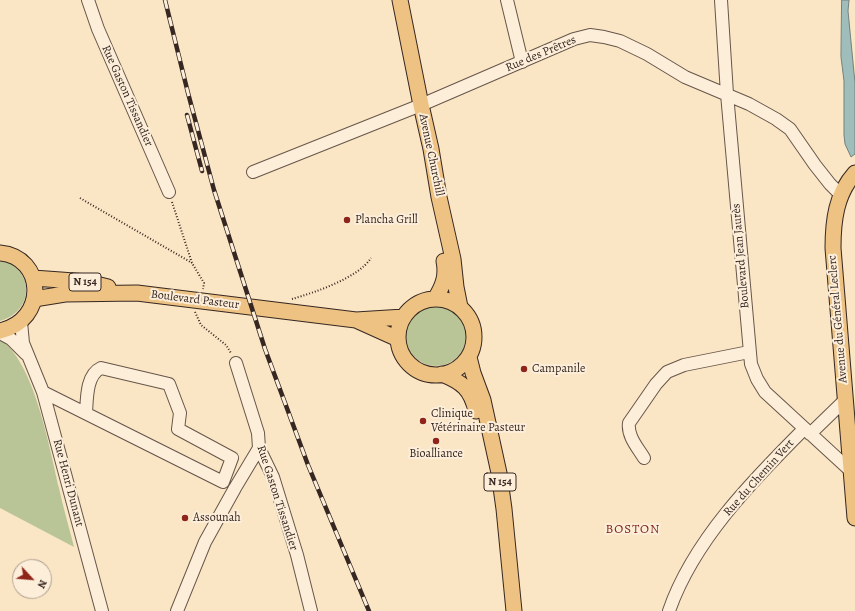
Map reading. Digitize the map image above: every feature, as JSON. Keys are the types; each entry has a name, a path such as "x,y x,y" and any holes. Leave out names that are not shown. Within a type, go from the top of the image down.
{"main road":[{"path":"400,0 420,104"},
{"name":"Avenue Churchill","path":"420,104 426,174 446,273 443,285 435,298"},
{"name":"Avenue Churchill","path":"420,104 432,149 453,259 460,307"},
{"name":"Avenue du Général Leclerc","path":"855,173 841,195 835,217 833,248 855,518"},
{"path":"0,253 6,253 18,258 27,267 33,278 35,289 34,299 30,311 21,322 0,332"},
{"name":"N 154","path":"33,278 88,282 137,293"},
{"name":"Boulevard Pasteur","path":"34,299 65,294 137,293 196,299 356,320"},
{"path":"435,298 448,300 460,307 469,317 474,330 474,344 468,357 457,368 442,374 424,372 413,366 404,357 398,340 399,328 407,312 423,301 435,298"},
{"name":"N 154","path":"356,320 404,317"},
{"name":"N 154","path":"356,320 398,340"},
{"name":"N 154","path":"468,357 483,400 499,473 514,611"},
{"name":"N 154","path":"442,374 456,380 466,388 471,394 474,403 496,517 506,611"}],"street":[{"name":"Rue Gaston Tissandier","path":"88,0 98,29 168,192"},
{"path":"507,0 522,62"},
{"name":"Boulevard Jean Jaurès","path":"721,0 727,94 749,352 752,369 765,392 851,471"},
{"name":"Rue des Prêtres","path":"253,172 522,62 574,39 584,36 596,36 620,41 647,54 685,77 749,104 785,124 794,134 820,171 841,195"},
{"name":"Rue Henri Dunant","path":"21,322 23,343 43,392 71,491 102,611"},
{"path":"0,332 11,339 28,356"},
{"path":"644,458 633,441 629,430 629,423 662,376 672,369 684,365 749,352"},
{"name":"Rue Gaston Tissandier","path":"236,363 258,433 259,448 273,477 311,611"},
{"path":"43,392 223,482 232,458 178,429 180,413 169,384 101,368 96,370 90,380 86,413"},
{"name":"Rue du Chemin Vert","path":"669,611 675,594 695,558 731,507 774,459 845,400"},
{"path":"177,611 205,542 259,448"}],"path":[{"path":"168,192 192,262 204,283 196,299 201,325 226,345 236,363"},
{"path":"80,198 192,262"},
{"path":"288,300 321,290 346,278 362,268 372,258"}],"green space":[{"path":"0,259 11,264 20,272 25,280 26,290 25,300 20,308 11,316 0,321"},
{"path":"436,306 453,311 461,319 466,336 461,353 453,361 436,366 419,361 411,353 406,336 411,319 419,311"},
{"path":"0,340 12,351 22,366 39,407 74,547 0,508"}],"water":[{"path":"842,0 849,0 848,11 855,83 855,154 851,157 845,144 844,135 844,81 841,57"}],"railway":[{"path":"165,0 214,190 265,349 308,465 369,611"},
{"path":"187,115 202,171"}],"place":[{"name":"Plancha Grill","path":"347,220"},
{"name":"Campanile","path":"524,369"},
{"name":"Clinique Vétérinaire Pasteur","path":"423,421"},
{"name":"Bioalliance","path":"436,441"},
{"name":"Assounah","path":"185,518"}],"district":[{"name":"BOSTON","path":"633,530"}]}
